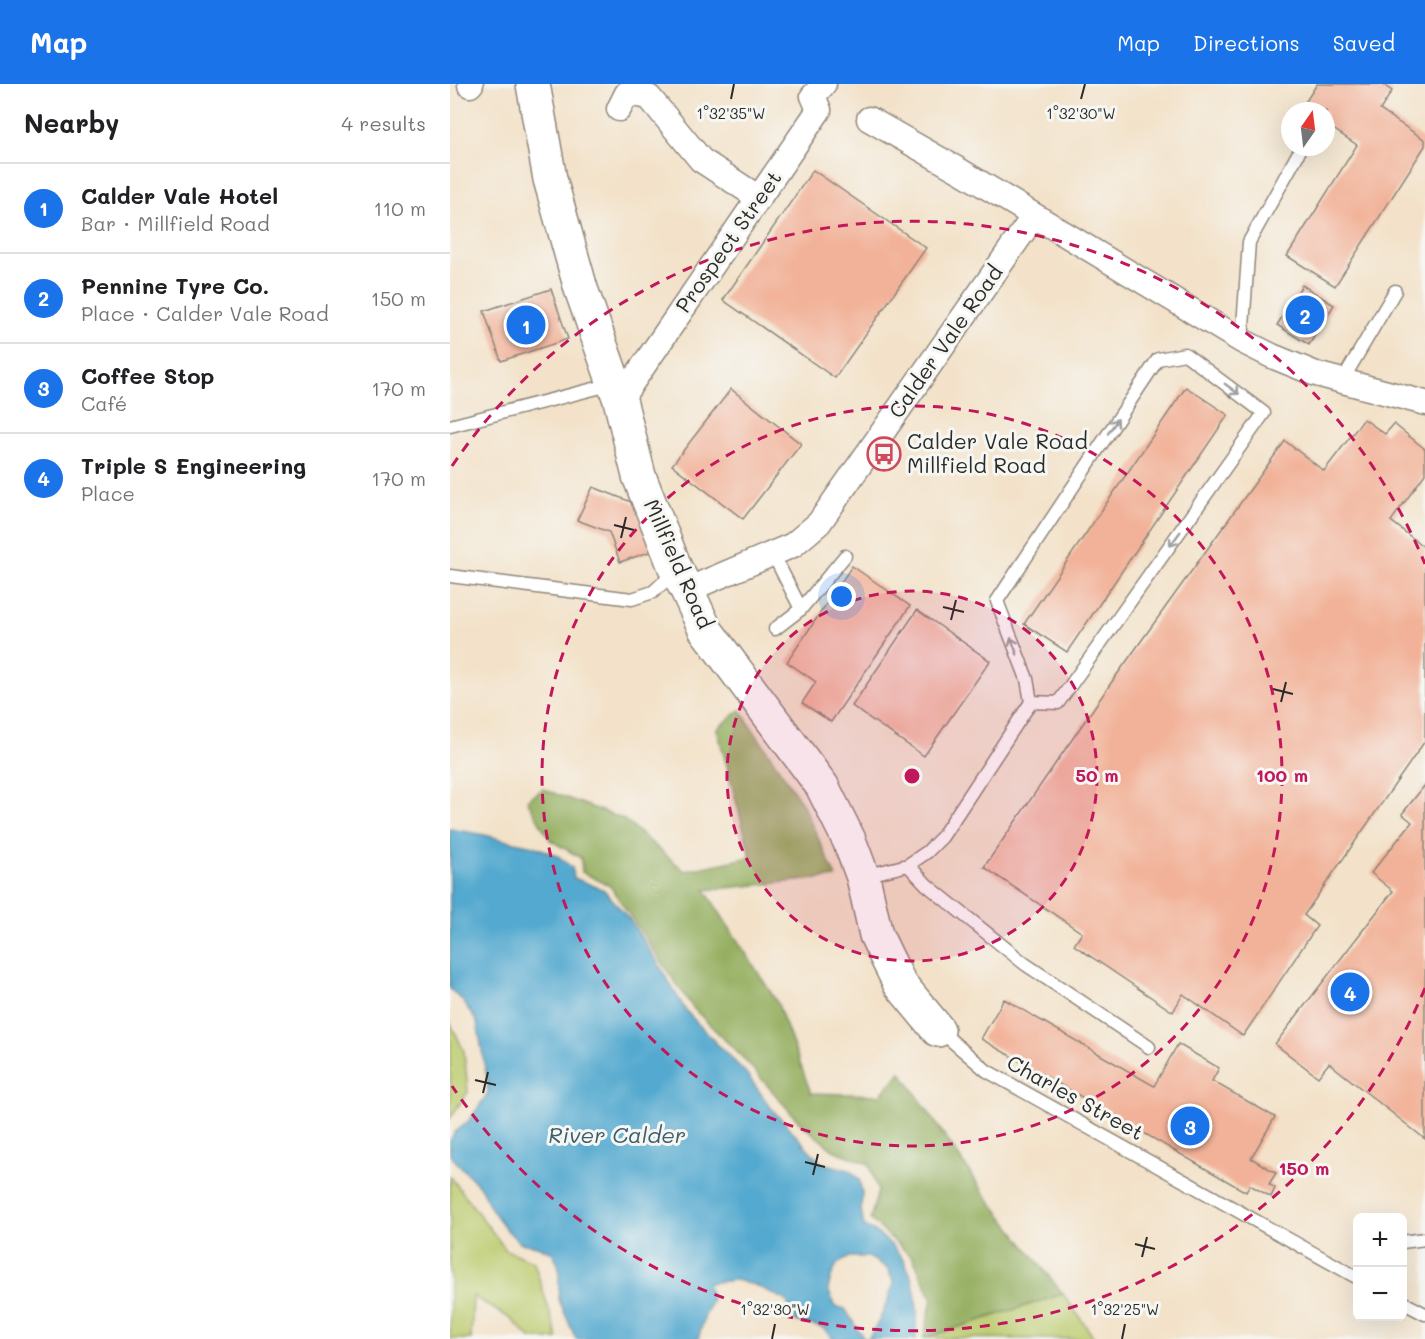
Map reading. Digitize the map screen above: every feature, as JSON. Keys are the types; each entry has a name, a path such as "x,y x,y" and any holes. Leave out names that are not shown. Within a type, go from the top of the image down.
{"street":[{"name":"Millfield Road","path":"533,84 549,179 617,392 639,476 682,580 705,630 822,786 849,840 863,876 876,935 900,984 938,1030"},
{"name":"Prospect Street","path":"617,392 759,198 819,110 813,96 824,84"},
{"path":"619,109 627,93 649,97 701,160 759,198"},
{"path":"869,119 962,171 1242,341 1316,374 1425,403"},
{"name":"Calder Vale Road","path":"682,580 773,554 793,545 819,523 1034,216"}],"lane":[{"path":"1242,341 1249,242 1296,156"},
{"path":"1342,381 1395,291"},
{"path":"863,876 908,865 927,852 942,837 1031,702 1027,679 997,601 1158,359 1185,354 1264,413 1058,703 1031,702"},
{"path":"450,426 617,392"},
{"path":"773,554 801,609"},
{"path":"776,629 801,609 845,556"},
{"path":"450,576 632,598 682,580"},
{"path":"908,865 927,885 1025,964 1149,1047"},
{"name":"Charles Street","path":"938,1030 987,1071 1353,1275"},
{"path":"1407,1241 1425,1239"},
{"path":"1407,1305 1425,1314"}],"green space":[{"path":"740,710 802,803 836,877 705,890 777,1002 811,1093 880,1095 901,1072 983,1192 1063,1294 924,1338 932,1299 913,1258 870,1219 878,1191 869,1164 833,1150 800,1123 746,1061 693,1008 610,886 582,872 581,858 550,840 527,800 543,789 623,819 685,871 751,857 717,729"},
{"path":"450,1022 464,1051 468,1092 450,1118"},
{"path":"450,1176 506,1250 534,1262 558,1339 531,1339 511,1319 473,1296 471,1339 450,1339"},
{"path":"1063,1294 1095,1339 924,1338"}],"water":[{"name":"River Calder","path":"450,829 534,846 558,856 572,868 574,878 604,890 630,920 686,1011 746,1073 771,1108 821,1163 849,1170 859,1179 864,1226 896,1250 909,1271 916,1297 916,1339 868,1339 880,1319 894,1283 887,1268 869,1257 849,1257 837,1264 828,1289 834,1306 845,1309 864,1339 833,1339 823,1328 796,1321 786,1300 755,1285 735,1280 707,1283 712,1300 698,1339 576,1339 559,1300 559,1267 553,1253 537,1246 520,1243 492,1210 480,1187 450,1155 450,1141 455,1132 467,1123 488,1093 477,1022 462,1000 450,989"}],"building":[{"path":"1317,84 1382,84 1392,91 1380,110 1425,140 1425,146 1335,286 1287,256 1357,145 1335,130 1335,102 1305,102"},
{"path":"813,170 926,248 835,378 723,300"},
{"path":"1302,285 1334,305 1309,345 1277,325"},
{"path":"551,289 568,339 501,361 484,311"},
{"path":"1186,387 1228,415 1067,652 1024,624"},
{"path":"731,389 801,444 743,519 672,465"},
{"path":"1364,419 1385,434 1394,424 1425,449 1425,474 1391,521 1425,548 1425,741 1304,915 1317,926 1243,1036 1183,994 1173,1012 1074,945 1082,933 984,867 1111,683 1285,441 1324,471"},
{"path":"593,487 634,503 652,551 620,562 609,532 577,520"},
{"path":"852,566 910,606 831,722 802,703 816,682 787,662"},
{"path":"917,610 990,661 924,756 852,706"},
{"path":"1425,785 1425,1139 1329,1063 1318,1077 1275,1044 1393,891 1371,873 1412,822 1402,814"},
{"path":"1004,999 1154,1086 1178,1044 1219,1068 1212,1081 1275,1117 1251,1158 1276,1173 1269,1184 1275,1188 1271,1197 1250,1185 1246,1192 981,1039"}],"place":[{"name":"Pennine Tyre Co.","path":"1305,315"},
{"name":"Calder Vale Hotel","path":"526,325"},
{"name":"Calder Vale Road Millfield Road","path":"884,454"},
{"name":"Triple S Engineering","path":"1350,992"},
{"name":"Coffee Stop","path":"1190,1126"}]}
